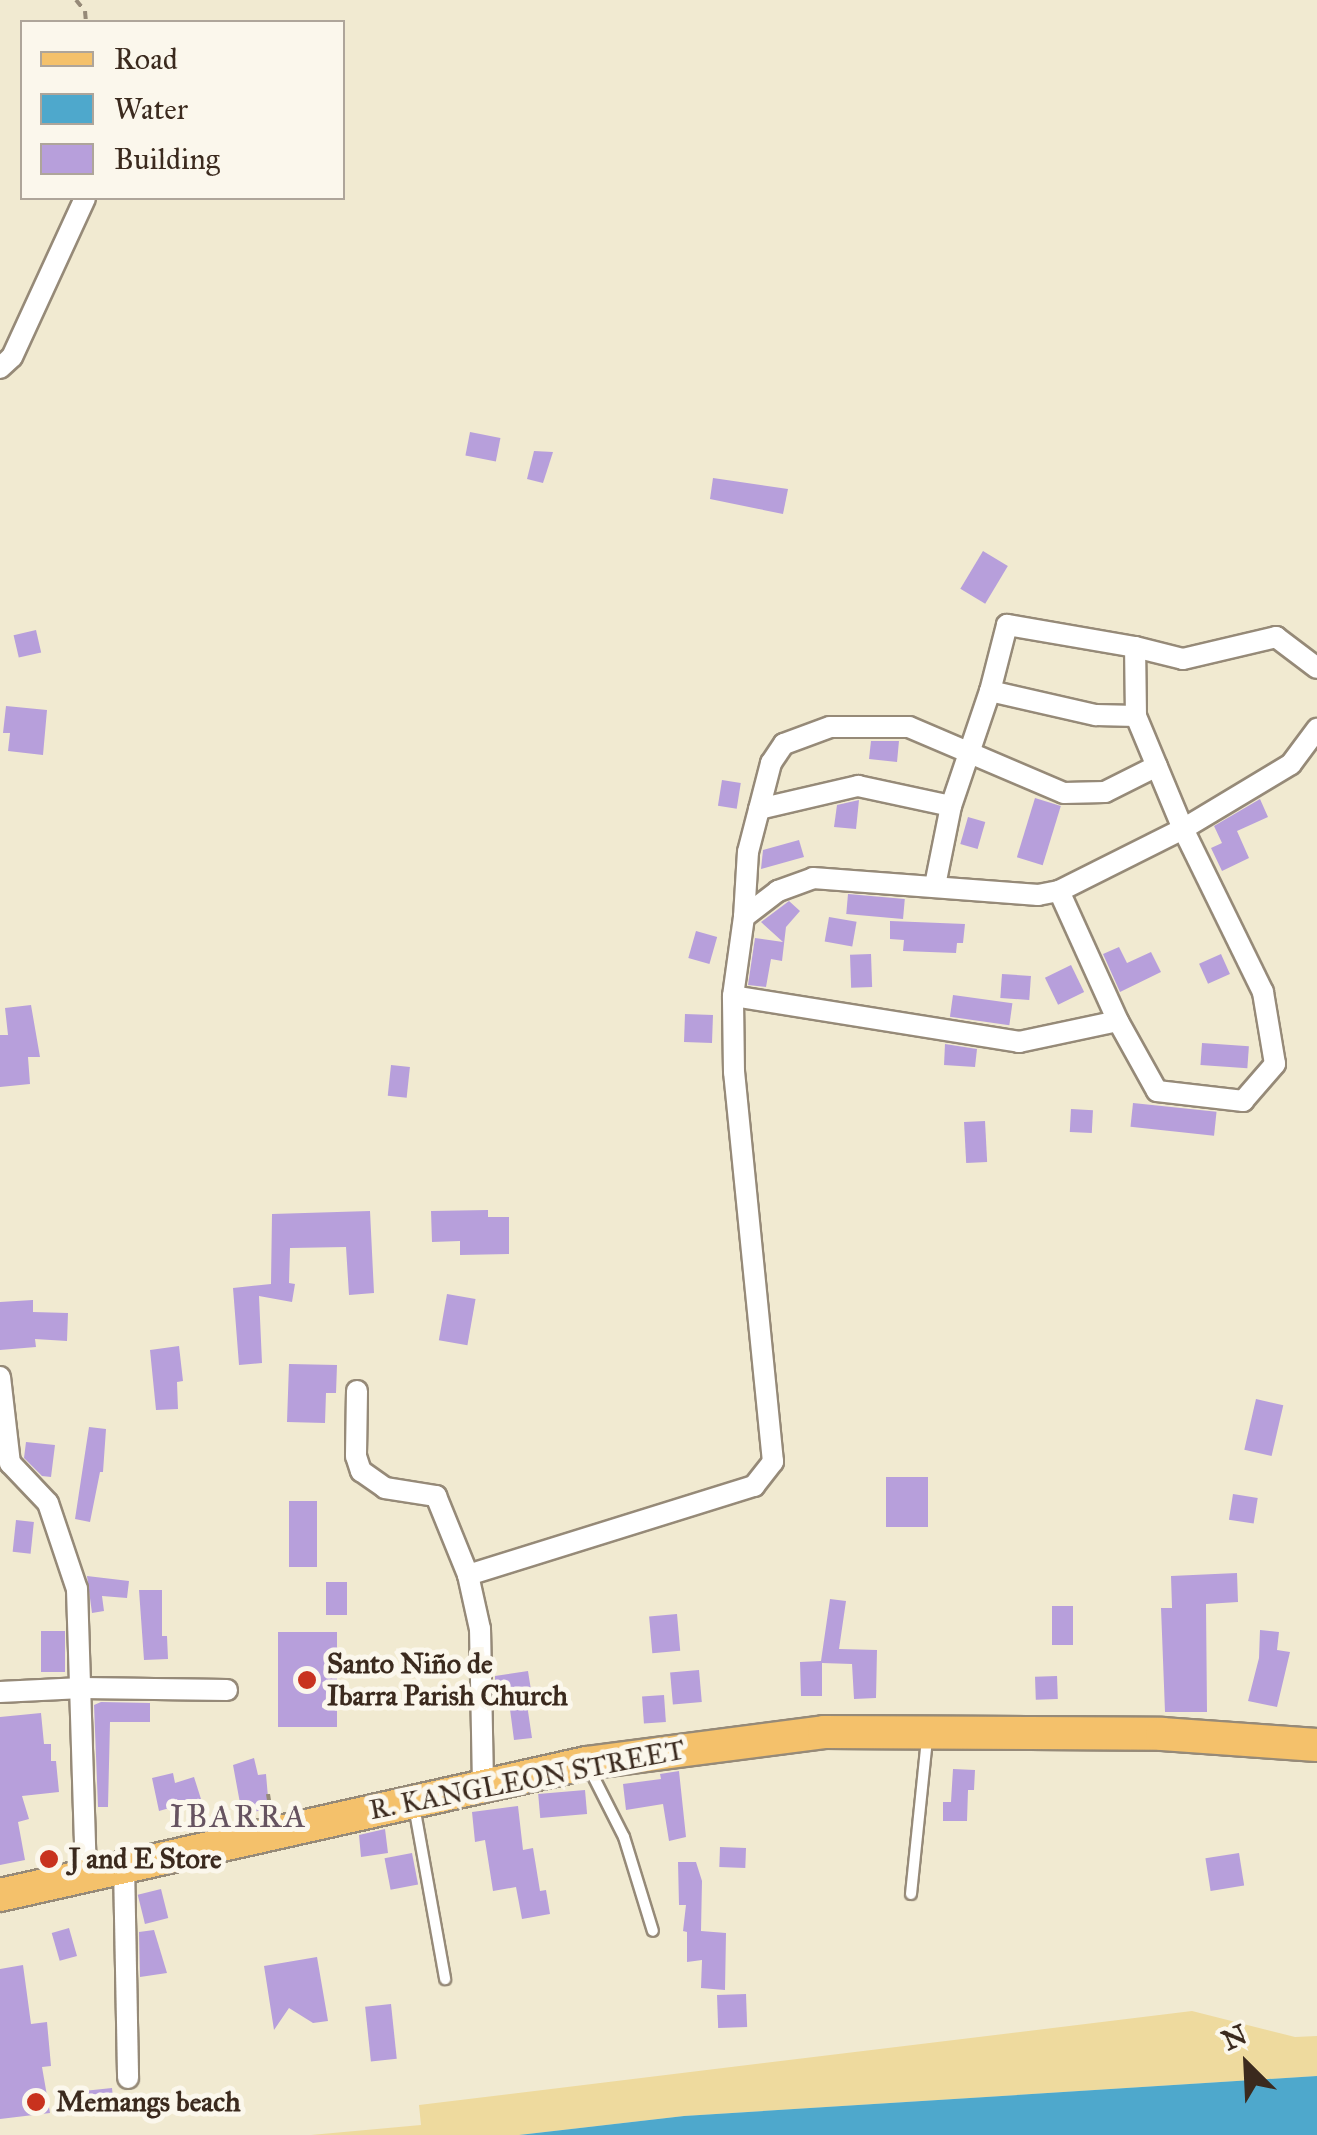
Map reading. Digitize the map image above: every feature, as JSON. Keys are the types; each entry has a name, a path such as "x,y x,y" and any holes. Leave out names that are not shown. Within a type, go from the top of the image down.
{"main road":[{"name":"R. KANGLEON STREET","path":"0,1895 586,1763 824,1732 1162,1734 1317,1745"}],"street":[{"path":"0,368 12,358 84,200"},
{"path":"935,884 951,806 990,691 1007,625 1183,659 1276,636 1317,668"},
{"path":"1059,891 1118,1021 1157,1091 1243,1101 1274,1064 1263,992 1182,829 1136,716 1134,647"},
{"path":"990,691 1096,716 1136,716"},
{"path":"468,1575 754,1486 773,1462 734,1072 733,996 748,852 770,763 784,744 830,727 909,727 1064,792 1105,792 1156,766"},
{"path":"744,916 778,891 814,878 1038,894 1059,891 1182,829 1292,764 1317,729"},
{"path":"759,809 858,786 951,806"},
{"path":"733,996 1019,1042 1118,1021"},
{"path":"0,1377 10,1464 48,1503 76,1588 86,1873"},
{"path":"357,1391 356,1456 361,1471 385,1488 436,1496 468,1575 480,1628 483,1784"},
{"path":"0,1692 82,1688 227,1690"},
{"path":"124,1865 128,2078"}],"lane":[{"path":"912,1894 928,1732"},
{"path":"586,1763 624,1837 653,1931"},
{"path":"413,1800 445,1980"}],"path":[{"path":"268,1794 271,1810"}],"sand":[{"path":"1192,2011 1295,2037 1317,2036 1317,2076 684,2116 519,2135 311,2135 421,2125 419,2105"}],"water":[{"path":"1317,2076 1317,2135 519,2135 684,2116"}],"building":[{"path":"470,432 500,438 496,461 465,456"},
{"path":"534,451 553,452 543,483 527,479"},
{"path":"713,478 788,489 783,514 710,499"},
{"path":"983,551 1008,566 985,604 960,589"},
{"path":"36,630 41,652 19,658 14,635"},
{"path":"6,706 47,710 43,755 8,751 10,733 3,733"},
{"path":"871,741 899,741 897,762 869,759"},
{"path":"722,780 741,783 737,809 718,806"},
{"path":"1035,798 1061,806 1043,865 1017,857"},
{"path":"1260,799 1268,817 1237,831 1249,858 1222,871 1211,848 1222,843 1214,826"},
{"path":"859,800 856,829 834,827 837,805"},
{"path":"968,817 985,822 978,849 960,844"},
{"path":"799,840 804,857 761,869 763,850"},
{"path":"848,894 905,899 903,919 846,914"},
{"path":"789,901 800,911 786,927 782,961 771,959 766,987 748,985 755,938 783,942 761,922"},
{"path":"829,917 857,922 852,946 825,942"},
{"path":"890,921 965,924 963,943 957,943 956,953 903,951 904,940 890,939"},
{"path":"696,931 717,937 709,964 688,958"},
{"path":"1119,947 1127,963 1151,952 1161,972 1120,992 1103,954"},
{"path":"871,954 872,987 851,988 850,955"},
{"path":"1221,954 1230,974 1208,984 1199,964"},
{"path":"1071,965 1084,992 1058,1005 1045,978"},
{"path":"1002,974 1031,976 1029,1000 1000,998"},
{"path":"953,995 1012,1003 1009,1025 950,1017"},
{"path":"31,1005 40,1057 28,1057 30,1084 0,1087 0,1035 8,1035 5,1008"},
{"path":"685,1014 713,1015 712,1043 684,1042"},
{"path":"1202,1043 1249,1046 1247,1068 1200,1065"},
{"path":"945,1044 977,1049 975,1067 944,1065"},
{"path":"391,1065 410,1067 407,1098 388,1096"},
{"path":"1133,1103 1217,1112 1214,1136 1130,1127"},
{"path":"1071,1109 1093,1110 1092,1133 1070,1132"},
{"path":"985,1121 987,1162 966,1163 964,1122"},
{"path":"488,1210 488,1217 509,1217 509,1254 460,1255 460,1241 432,1242 431,1211"},
{"path":"370,1211 374,1293 349,1295 346,1247 290,1248 289,1283 295,1284 292,1302 259,1296 262,1363 239,1365 233,1288 271,1284 272,1214"},
{"path":"447,1294 476,1299 467,1345 439,1340"},
{"path":"33,1300 33,1312 68,1313 67,1341 35,1339 36,1347 0,1350 0,1302"},
{"path":"179,1346 183,1381 177,1382 178,1409 156,1410 150,1350"},
{"path":"289,1364 337,1365 336,1393 326,1393 325,1423 287,1422"},
{"path":"1256,1399 1283,1405 1272,1456 1244,1450"},
{"path":"89,1427 106,1429 103,1472 90,1522 75,1519"},
{"path":"26,1442 55,1445 51,1477 42,1476 24,1458"},
{"path":"886,1477 928,1477 928,1527 886,1527"},
{"path":"1233,1494 1258,1498 1254,1524 1229,1520"},
{"path":"289,1501 317,1501 317,1567 289,1567"},
{"path":"16,1520 34,1522 31,1554 13,1552"},
{"path":"1237,1573 1238,1602 1206,1604 1207,1712 1165,1712 1161,1608 1172,1608 1171,1576"},
{"path":"87,1576 129,1581 127,1598 102,1596 104,1611 92,1613"},
{"path":"326,1582 347,1582 347,1615 326,1615"},
{"path":"139,1590 162,1590 162,1636 167,1636 168,1659 144,1660"},
{"path":"830,1599 846,1601 839,1649 877,1650 876,1698 854,1699 852,1664 822,1663 822,1696 801,1696 800,1662 821,1661"},
{"path":"1052,1606 1073,1606 1073,1645 1052,1645"},
{"path":"677,1614 680,1651 652,1653 649,1616"},
{"path":"1260,1630 1279,1632 1277,1650 1290,1652 1277,1707 1248,1701 1259,1658"},
{"path":"41,1631 65,1631 65,1672 41,1672"},
{"name":"Santo Niño de Ibarra Parish Church","path":"278,1632 337,1632 337,1727 278,1727"},
{"path":"699,1670 702,1702 673,1704 670,1673"},
{"path":"528,1671 531,1690 525,1691 532,1738 514,1740 508,1694 495,1696 495,1676"},
{"path":"1057,1676 1058,1699 1036,1700 1035,1677"},
{"path":"664,1695 666,1722 644,1723 642,1697"},
{"path":"150,1703 150,1722 110,1722 108,1807 98,1807 94,1705"},
{"path":"41,1713 44,1744 51,1744 51,1761 56,1761 59,1792 22,1796 29,1819 18,1822 25,1860 0,1865 0,1717"},
{"path":"254,1758 258,1775 266,1774 269,1809 242,1814 233,1765"},
{"path":"953,1769 975,1770 974,1790 968,1790 967,1821 943,1821 943,1802 951,1802"},
{"path":"679,1771 686,1837 669,1841 663,1804 626,1810 623,1784 661,1779 660,1774"},
{"path":"173,1773 175,1783 194,1777 201,1799 159,1811 152,1778"},
{"path":"585,1790 587,1814 540,1818 538,1794"},
{"path":"518,1806 523,1850 533,1848 540,1891 546,1890 550,1914 522,1919 516,1887 493,1891 485,1840 475,1842 472,1812"},
{"path":"385,1829 388,1853 361,1857 359,1835"},
{"path":"720,1847 746,1848 745,1868 719,1867"},
{"path":"412,1853 418,1884 391,1890 385,1858"},
{"path":"1239,1853 1244,1886 1211,1891 1205,1858"},
{"path":"678,1862 696,1862 702,1881 701,1931 726,1933 725,1990 701,1988 702,1960 687,1962 687,1932 683,1931 686,1905 679,1905"},
{"path":"161,1889 168,1918 145,1924 138,1895"},
{"path":"69,1928 77,1956 60,1961 52,1933"},
{"path":"154,1930 167,1973 140,1977 139,1932"},
{"path":"317,1957 328,2021 313,2023 289,2008 274,2030 264,1966"},
{"path":"23,1965 31,2024 47,2022 51,2066 42,2067 50,2113 0,2119 0,1969"},
{"path":"746,1994 747,2027 718,2028 717,1995"},
{"path":"391,2004 397,2059 371,2061 365,2007"},
{"path":"112,2088 114,2108 83,2111 81,2091"}],"place":[{"name":"Santo Niño de Ibarra Parish Church","path":"307,1680"},
{"name":"J and E Store","path":"49,1859"},
{"name":"Memangs beach","path":"36,2102"}],"district":[{"name":"IBARRA","path":"239,1817"}]}
